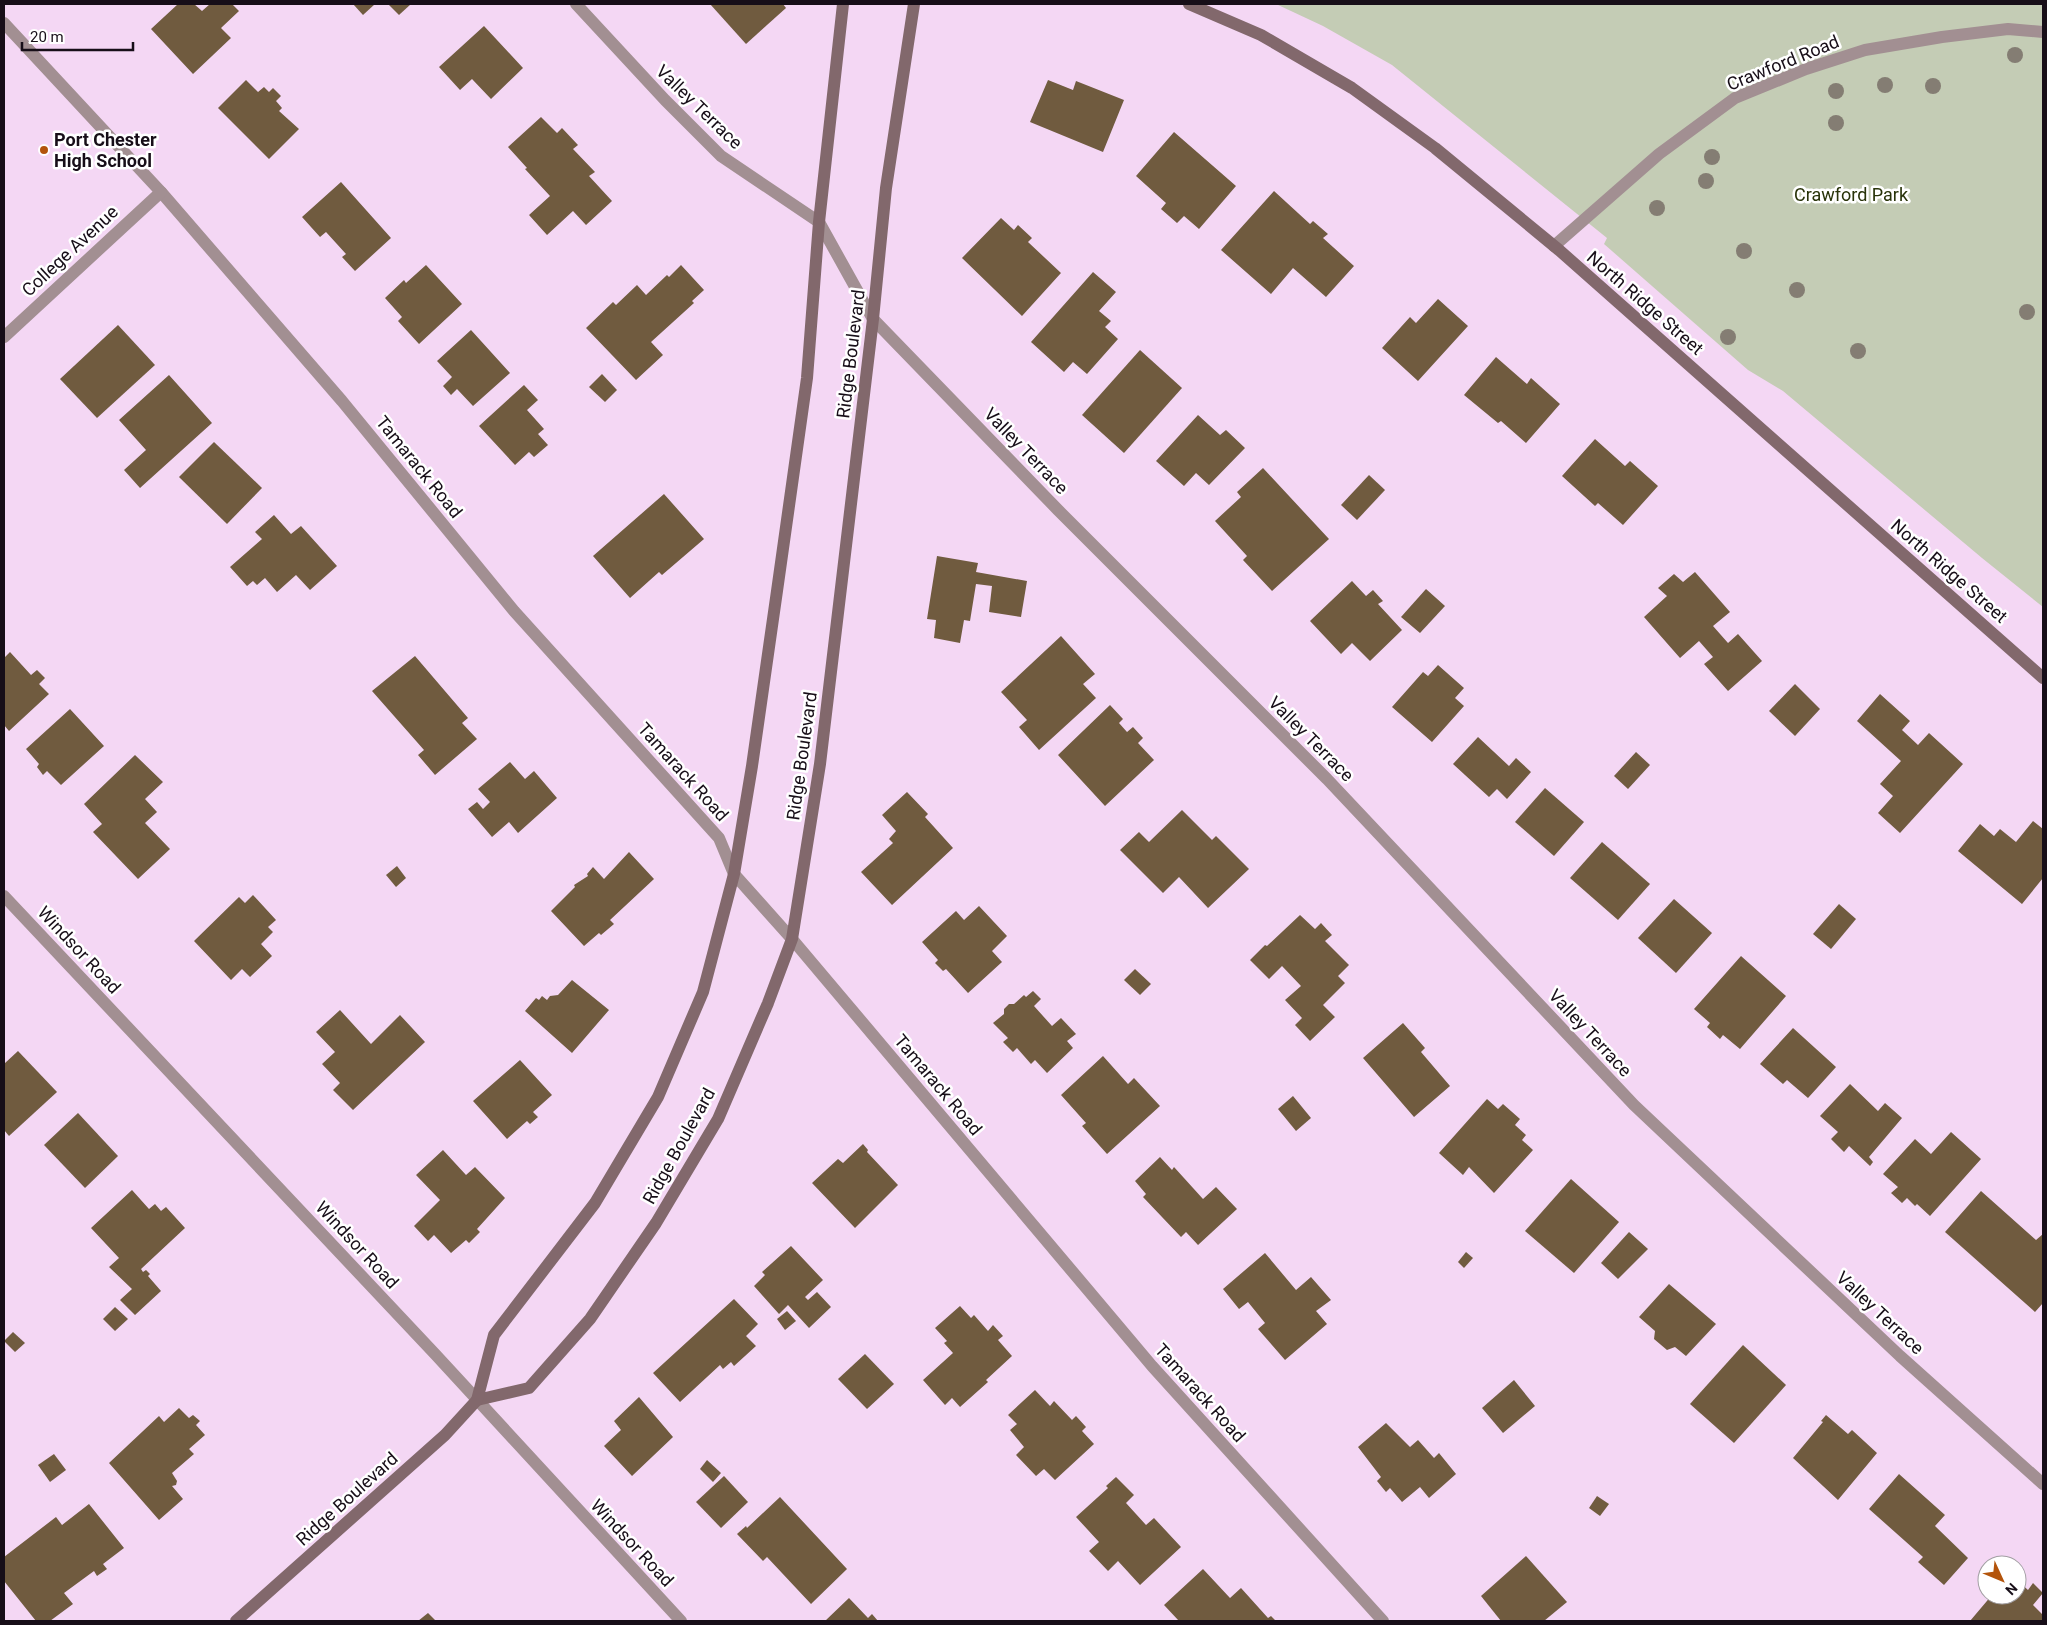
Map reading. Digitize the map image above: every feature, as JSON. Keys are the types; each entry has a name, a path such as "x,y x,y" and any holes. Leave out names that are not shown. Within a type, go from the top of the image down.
{"street":[{"name":"Valley Terrace","path":"576,4 665,100 721,156 819,222 873,319 1058,510 1327,779 1634,1105 1900,1356 2043,1484"},
{"name":"Ridge Boulevard","path":"236,1621 445,1435 476,1400 494,1335 595,1202 658,1097 703,992 734,874 752,766 807,378 819,222 843,4"},
{"name":"Ridge Boulevard","path":"476,1400 529,1388 590,1319 656,1223 718,1119 768,1003 792,938 820,764 873,319 886,188 914,4"},
{"name":"North Ridge Street","path":"1189,4 1261,35 1352,88 1435,148 1554,246 2043,678"},
{"name":"Tamarack Road","path":"4,23 161,192 342,401 514,611 719,838 734,874 792,938 1152,1366 1383,1621"},
{"name":"Crawford Road","path":"1554,246 1659,154 1735,98 1806,68 1865,50 1942,37 2008,29 2043,32"},
{"name":"College Avenue","path":"4,337 161,192"},
{"name":"Windsor Road","path":"4,896 681,1621"}],"green space":[{"name":"Crawford Park","path":"1276,4 2043,4 2043,607 1783,391 1748,370 1604,244 1607,238 1392,65 1323,26"}],"building":[{"path":"178,4 194,4 202,11 210,4 232,4 239,11 221,28 231,38 193,74 151,29"},
{"path":"353,4 375,4 363,15"},
{"path":"388,4 411,4 399,15"},
{"path":"710,4 783,4 786,8 746,44"},
{"path":"484,26 523,68 491,99 472,79 460,90 439,67"},
{"path":"246,80 258,92 264,87 269,92 273,88 281,96 276,101 282,108 279,111 299,129 269,159 218,108"},
{"path":"1048,80 1073,90 1076,81 1124,100 1103,152 1030,122"},
{"path":"541,117 557,133 562,128 578,145 573,149 595,172 589,176 612,201 586,225 573,211 547,235 529,215 550,196 508,147"},
{"path":"1174,132 1236,186 1199,229 1184,216 1177,223 1161,209 1166,203 1136,176"},
{"path":"341,182 391,238 355,271 342,257 346,254 326,232 320,237 302,217"},
{"path":"1274,191 1310,224 1313,221 1328,234 1323,238 1354,266 1326,297 1293,268 1271,294 1221,250"},
{"path":"1001,218 1014,230 1018,225 1032,238 1028,242 1061,273 1022,316 962,258"},
{"path":"426,265 462,304 419,344 398,321 402,317 385,298 404,280 406,283"},
{"path":"681,265 704,290 692,301 694,303 651,342 663,355 636,380 586,328 613,302 616,305 637,285 646,295 667,275 669,277"},
{"path":"1093,272 1116,292 1099,311 1111,321 1105,327 1118,339 1087,374 1073,362 1064,372 1031,342"},
{"path":"1438,299 1468,326 1418,381 1382,348 1410,317 1416,323"},
{"path":"118,325 155,365 97,418 60,379"},
{"path":"471,330 510,373 473,406 457,389 451,395 443,386 452,377 437,361"},
{"path":"1140,350 1182,388 1124,453 1082,415"},
{"path":"1496,357 1527,384 1531,378 1560,404 1526,443 1501,421 1498,423 1464,395"},
{"path":"602,374 617,390 605,402 589,387"},
{"path":"169,375 212,423 140,488 124,470 146,450 119,420"},
{"path":"524,385 538,400 527,410 544,429 538,434 548,445 534,457 529,452 515,465 479,426"},
{"path":"1198,415 1220,435 1226,430 1245,448 1209,485 1196,473 1184,486 1156,461"},
{"path":"1595,439 1625,466 1630,461 1658,486 1623,525 1598,503 1595,506 1562,476"},
{"path":"214,442 262,488 227,524 179,477"},
{"path":"1263,468 1329,539 1272,591 1243,560 1247,556 1215,521 1241,497 1237,492"},
{"path":"1369,475 1385,490 1357,520 1341,505"},
{"path":"664,494 704,539 662,575 659,572 630,598 593,556"},
{"path":"274,515 291,534 301,526 337,566 310,590 296,575 277,592 265,578 257,585 253,581 247,586 230,567 262,539 255,532"},
{"path":"937,556 978,563 976,572 1027,581 1021,617 989,612 992,586 976,584 970,621 964,620 960,643 934,638 936,620 927,619"},
{"path":"1695,572 1730,612 1713,626 1728,643 1738,634 1762,661 1728,691 1704,664 1713,657 1699,641 1680,658 1644,617 1667,596 1658,588 1674,574 1683,582"},
{"path":"1352,581 1366,596 1373,590 1383,601 1378,604 1402,630 1370,661 1352,643 1341,654 1310,621"},
{"path":"1426,589 1445,606 1420,633 1401,617"},
{"path":"1061,636 1095,674 1083,684 1096,698 1039,750 1019,727 1027,720 1001,692"},
{"path":"10,652 31,675 37,670 45,678 39,684 49,694 9,731 4,725 4,658"},
{"path":"415,656 468,718 462,723 477,739 435,775 418,755 424,750 372,691"},
{"path":"1438,665 1464,688 1455,698 1464,706 1432,742 1392,707 1423,672 1428,676"},
{"path":"1795,684 1820,709 1795,736 1769,711"},
{"path":"1880,694 1910,721 1902,730 1918,745 1929,733 1963,764 1900,833 1878,813 1893,796 1880,784 1901,761 1857,721"},
{"path":"1110,705 1123,719 1119,723 1127,732 1133,727 1143,738 1138,743 1154,760 1105,806 1058,755"},
{"path":"70,709 104,746 61,785 47,771 43,775 37,767 39,764 26,749"},
{"path":"1478,737 1509,766 1516,758 1531,772 1507,799 1497,789 1489,797 1453,764"},
{"path":"1636,752 1650,765 1628,789 1614,776"},
{"path":"135,755 163,782 145,799 157,812 145,823 170,849 138,879 93,832 102,824 84,804"},
{"path":"510,762 525,779 534,771 557,798 518,833 509,822 492,837 468,809 477,802 483,809 490,802 478,789"},
{"path":"1545,788 1584,822 1554,856 1515,822"},
{"path":"907,792 928,814 925,817 953,848 892,905 861,872 893,843 889,839 896,831 882,815"},
{"path":"1182,810 1212,840 1216,836 1249,869 1208,908 1179,877 1163,893 1120,850 1139,832 1149,842"},
{"path":"2033,821 2043,829 2043,878 2022,904 1958,851 1980,824 1994,836 2000,829 2016,842"},
{"path":"1602,842 1650,884 1618,920 1570,878"},
{"path":"629,852 654,879 610,920 614,924 601,935 599,933 584,946 551,911 575,887 574,885 588,876 587,874 593,867 604,879"},
{"path":"397,866 406,878 396,887 386,875"},
{"path":"253,895 276,920 268,927 273,932 261,944 272,956 250,977 242,969 231,980 194,941 239,897 245,903"},
{"path":"1674,899 1712,933 1676,973 1638,938"},
{"path":"1839,904 1856,919 1831,949 1813,934"},
{"path":"979,906 1007,936 992,951 1002,962 968,993 946,969 943,971 935,963 938,960 922,942 956,911 964,920"},
{"path":"1300,915 1315,929 1321,923 1332,935 1325,941 1349,965 1338,976 1345,983 1323,1005 1335,1017 1310,1041 1295,1025 1302,1018 1285,1000 1301,986 1282,966 1269,979 1250,960"},
{"path":"1741,956 1786,996 1740,1049 1723,1035 1720,1039 1707,1027 1710,1023 1694,1009"},
{"path":"1135,969 1151,984 1140,995 1124,980"},
{"path":"572,980 609,1010 572,1053 525,1011 536,998 539,1000 542,996 547,1000 550,996 558,995"},
{"path":"1033,991 1041,999 1034,1006 1052,1026 1061,1018 1076,1034 1067,1041 1073,1048 1047,1073 1035,1060 1031,1064 1017,1048 1013,1052 1003,1042 1008,1038 993,1023 1004,1014 1004,1009 1009,1004 1014,1004 1024,995 1026,997"},
{"path":"340,1010 371,1044 400,1015 425,1042 353,1110 333,1090 340,1083 322,1064 335,1052 316,1032"},
{"path":"1403,1023 1425,1048 1421,1052 1450,1086 1414,1117 1363,1058"},
{"path":"1793,1028 1836,1067 1808,1098 1787,1080 1783,1084 1760,1064"},
{"path":"18,1051 57,1092 9,1136 4,1130 4,1064"},
{"path":"1103,1056 1128,1084 1134,1078 1160,1106 1107,1154 1082,1126 1086,1123 1061,1095"},
{"path":"520,1060 552,1095 533,1112 538,1117 530,1124 527,1121 507,1139 473,1101"},
{"path":"1850,1084 1878,1111 1885,1103 1902,1118 1869,1157 1873,1162 1870,1166 1849,1146 1844,1152 1831,1139 1838,1132 1820,1116"},
{"path":"1293,1096 1311,1118 1296,1131 1278,1109"},
{"path":"1487,1099 1498,1109 1503,1104 1520,1119 1515,1125 1526,1135 1522,1140 1533,1150 1494,1193 1469,1167 1463,1175 1439,1153"},
{"path":"78,1113 118,1156 85,1188 44,1145"},
{"path":"1951,1132 1981,1159 1930,1216 1907,1198 1902,1203 1891,1193 1898,1187 1883,1174 1915,1139 1931,1154"},
{"path":"863,1144 868,1150 867,1152 898,1185 855,1228 812,1183 838,1159 843,1163"},
{"path":"443,1150 466,1175 475,1167 505,1198 477,1229 480,1232 469,1243 466,1240 451,1253 434,1235 428,1241 414,1226 440,1200 416,1175"},
{"path":"1160,1157 1172,1170 1174,1167 1203,1199 1216,1187 1237,1209 1198,1245 1186,1232 1181,1237 1143,1197 1146,1194 1135,1181"},
{"path":"1571,1179 1619,1222 1574,1273 1525,1231"},
{"path":"132,1190 149,1209 155,1204 161,1211 166,1207 185,1228 141,1269 143,1272 146,1270 150,1274 148,1276 161,1291 135,1315 120,1300 132,1289 109,1267 119,1258 91,1228"},
{"path":"1981,1191 2036,1240 2043,1234 2043,1303 2035,1312 1945,1232"},
{"path":"1629,1232 1648,1249 1618,1279 1601,1263"},
{"path":"791,1246 823,1280 805,1297 808,1300 817,1292 831,1307 809,1328 788,1305 779,1314 754,1286 765,1275 762,1272"},
{"path":"1466,1252 1473,1258 1464,1268 1458,1262"},
{"path":"1265,1253 1296,1290 1311,1277 1331,1300 1316,1311 1327,1324 1285,1360 1258,1329 1265,1323 1248,1302 1239,1309 1223,1289"},
{"path":"1669,1284 1716,1324 1686,1356 1675,1347 1667,1350 1654,1339 1655,1331 1639,1317"},
{"path":"734,1299 758,1324 746,1336 756,1346 734,1366 731,1362 723,1369 720,1365 680,1402 653,1373"},
{"path":"960,1306 971,1318 974,1315 988,1331 993,1325 1003,1336 998,1340 1012,1356 986,1380 988,1382 960,1407 952,1398 945,1405 923,1380 953,1353 944,1343 947,1341 935,1328"},
{"path":"115,1307 128,1319 115,1331 103,1319"},
{"path":"787,1311 796,1321 785,1330 777,1319"},
{"path":"13,1332 25,1343 15,1352 4,1341"},
{"path":"1743,1345 1786,1385 1734,1443 1690,1404"},
{"path":"865,1354 894,1384 867,1409 838,1379"},
{"path":"1514,1380 1535,1406 1503,1433 1482,1408"},
{"path":"1035,1390 1050,1406 1054,1401 1072,1420 1076,1416 1086,1427 1082,1431 1094,1444 1055,1480 1044,1469 1036,1476 1016,1455 1024,1447 1010,1430 1017,1424 1008,1415"},
{"path":"639,1397 673,1437 632,1476 604,1446 621,1430 614,1421"},
{"path":"179,1408 189,1418 193,1415 200,1421 196,1425 205,1435 189,1449 194,1454 172,1473 177,1481 176,1485 172,1486 183,1499 159,1520 109,1463 159,1416 164,1422"},
{"path":"1826,1415 1848,1434 1852,1430 1877,1453 1838,1500 1793,1458 1823,1422 1821,1421"},
{"path":"1386,1423 1410,1447 1418,1440 1434,1458 1439,1453 1456,1474 1429,1498 1420,1487 1402,1502 1390,1488 1386,1492 1377,1481 1381,1477 1358,1447"},
{"path":"54,1454 66,1470 50,1482 38,1465"},
{"path":"707,1460 721,1473 713,1482 700,1469"},
{"path":"1899,1474 1945,1515 1935,1526 1968,1558 1944,1585 1918,1562 1923,1557 1869,1509"},
{"path":"724,1476 748,1502 721,1528 696,1502"},
{"path":"1116,1477 1134,1495 1126,1503 1146,1525 1154,1518 1181,1547 1140,1585 1118,1561 1108,1571 1089,1551 1099,1542 1076,1517 1108,1488 1106,1486"},
{"path":"1597,1496 1609,1504 1600,1516 1589,1508"},
{"path":"780,1497 847,1569 811,1604 767,1557 763,1561 737,1534 746,1526 747,1528"},
{"path":"89,1504 124,1548 103,1564 107,1569 97,1576 94,1571 64,1593 73,1604 50,1621 36,1621 4,1581 4,1557 56,1517 62,1525"},
{"path":"1526,1556 1567,1602 1544,1621 1501,1621 1481,1596"},
{"path":"1203,1569 1230,1598 1241,1588 1268,1618 1271,1616 1276,1621 1179,1621 1164,1605"},
{"path":"2033,1583 2043,1593 2033,1605 2043,1615 2043,1621 1970,1621 1984,1605 2027,1605 2027,1589"},
{"path":"849,1598 868,1618 872,1614 878,1621 825,1621"},
{"path":"428,1613 436,1621 418,1621"}],"place":[{"name":"Port Chester High School","path":"44,150"}]}
